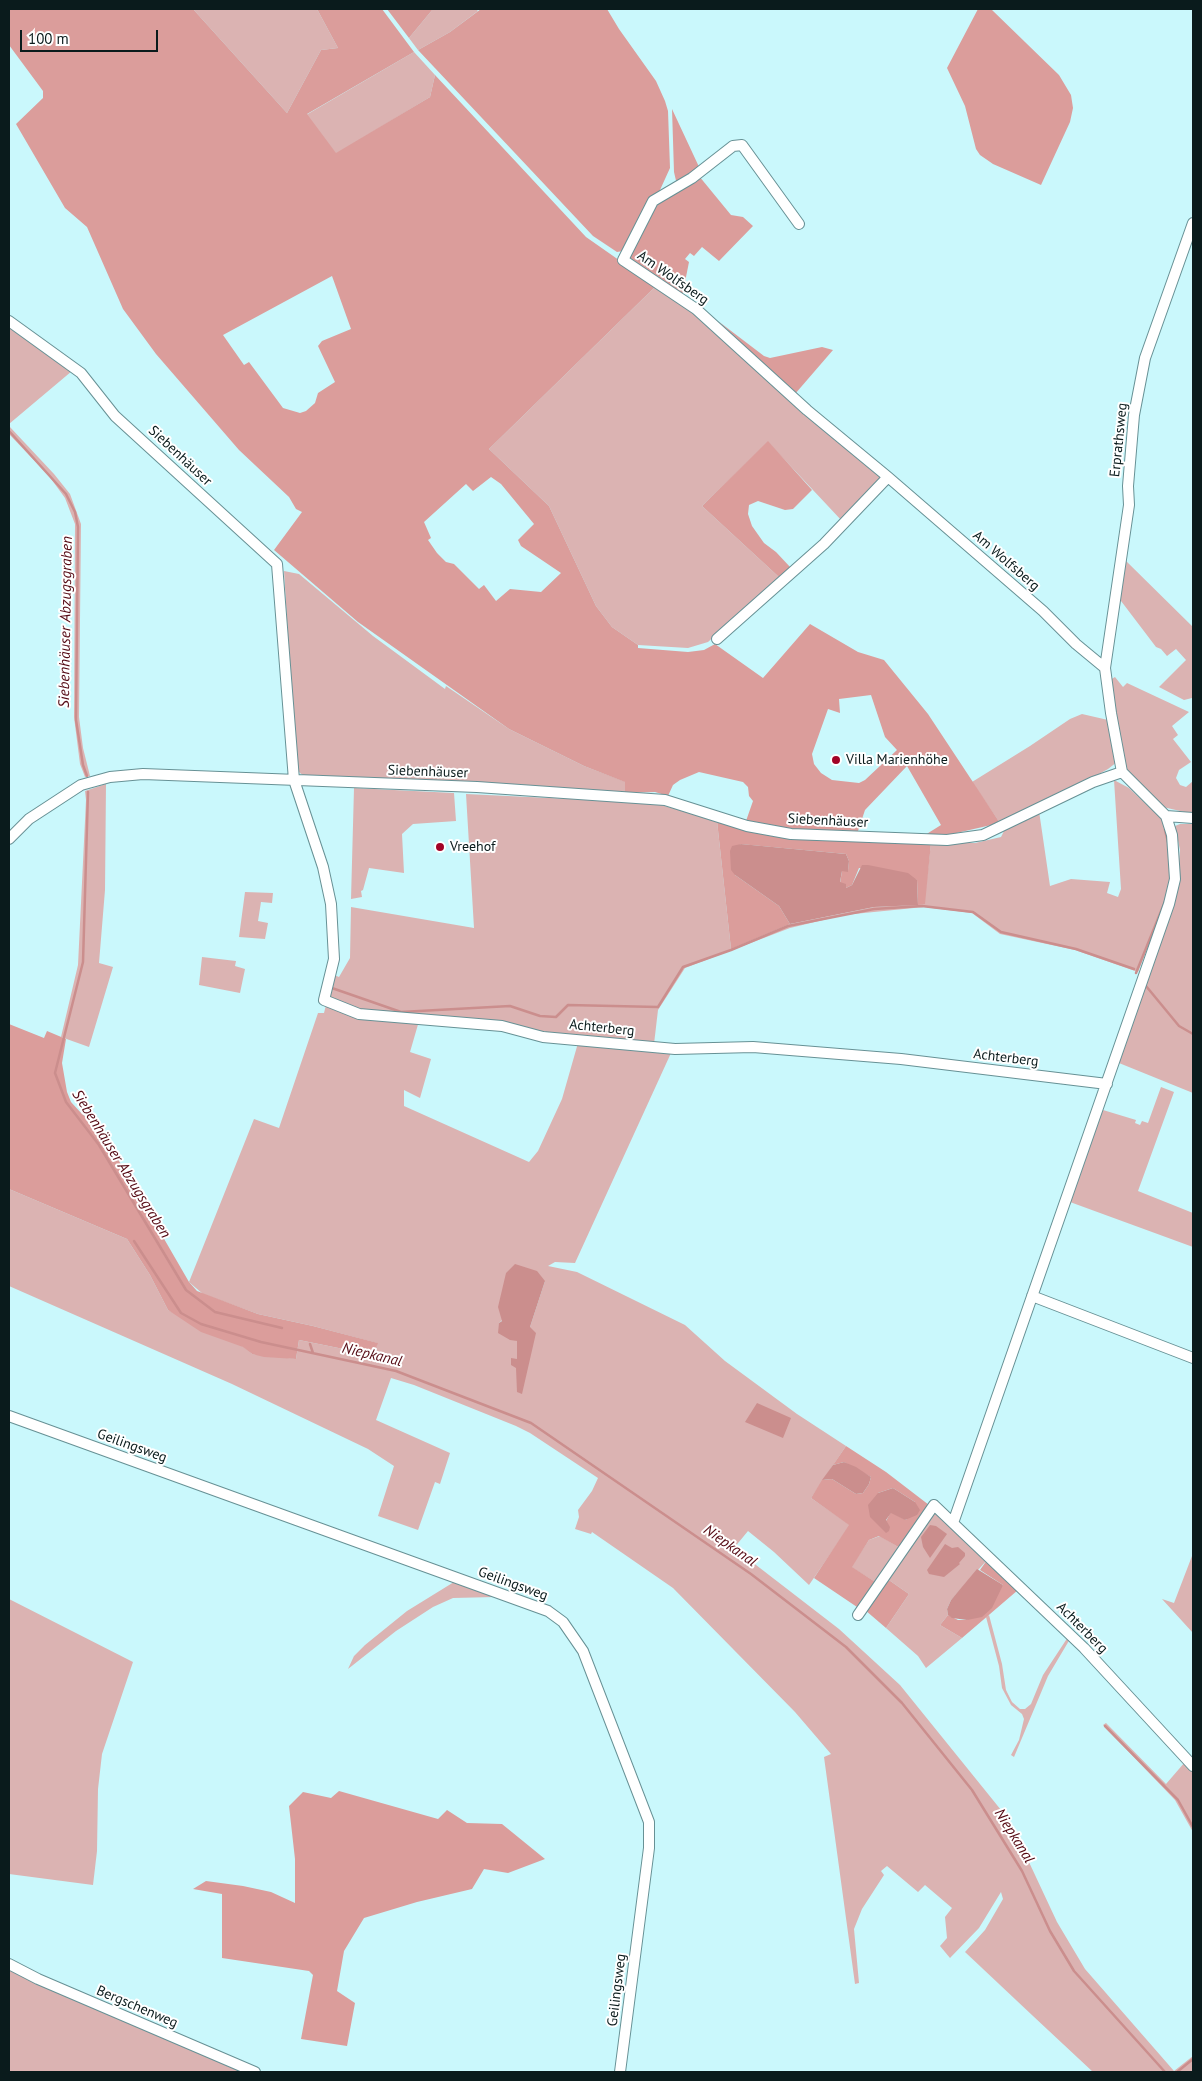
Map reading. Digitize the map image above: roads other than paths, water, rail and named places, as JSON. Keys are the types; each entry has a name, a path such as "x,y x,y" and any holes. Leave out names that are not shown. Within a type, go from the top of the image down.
{"street":[{"name":"Am Wolfsberg","path":"799,224 742,145 733,146 692,178 653,201 623,260 696,309 807,410 888,477 1043,611 1076,644 1105,668"},
{"name":"Erprathsweg","path":"1122,772 1105,668 1129,505 1128,486 1134,416 1145,358 1193,223"},
{"name":"Siebenhäuser","path":"9,320 80,373 115,416 277,564 294,780 477,787 665,800 747,826 791,834 947,840 983,835 1093,782 1122,772"},
{"path":"717,639 824,544 888,477"},
{"path":"953,1523 1002,1389 1032,1296 1171,896 1175,879 1172,835 1166,816 1122,772"},
{"path":"9,839 29,819 51,803 81,785 110,776 143,774 294,780"},
{"name":"Achterberg","path":"294,780 323,867 331,904 334,959 324,1000 358,1014 502,1026 553,1038 675,1049 753,1047 891,1058 1107,1084"},
{"path":"1166,816 1193,818"},
{"path":"1032,1296 1193,1358"},
{"name":"Geilingsweg","path":"9,1416 548,1611 563,1622 583,1651 649,1822 649,1848 620,2072"},
{"name":"Achterberg","path":"858,1615 934,1505 1084,1648 1189,1762"},
{"name":"Bergschenweg","path":"9,1964 45,1982 255,2072"}],"waterway":[{"name":"Siebenhäuser Abzugsgraben","path":"9,431 66,494 75,512 78,527 76,720 83,765 87,776"},
{"name":"Siebenhäuser Abzugsgraben","path":"88,792 83,962 55,1073 66,1102 99,1145 186,1290 215,1312 282,1328"},
{"path":"1165,830 1168,842"},
{"path":"1136,973 1166,899"},
{"path":"329,987 401,1012 510,1006 540,1016 556,1017 568,1005 658,1007 683,967 731,950 788,926 874,909 922,906 973,912 1001,932 1076,949 1134,969"},
{"path":"1146,986 1179,1026 1193,1034"},
{"name":"Niepkanal","path":"134,1241 181,1313 201,1324 261,1342 396,1371 531,1423 751,1574 846,1647 902,1703 972,1790 1022,1871 1050,1931 1074,1971 1165,2072"},
{"name":"Siebenhäuser Abzugsgraben","path":"310,1344 313,1353"},
{"path":"1105,1726 1178,1800 1193,1827"},
{"path":"1177,2072 1193,2059"}],"place":[{"name":"Villa Marienhöhe","path":"836,760"},
{"name":"Vreehof","path":"440,847"}]}
